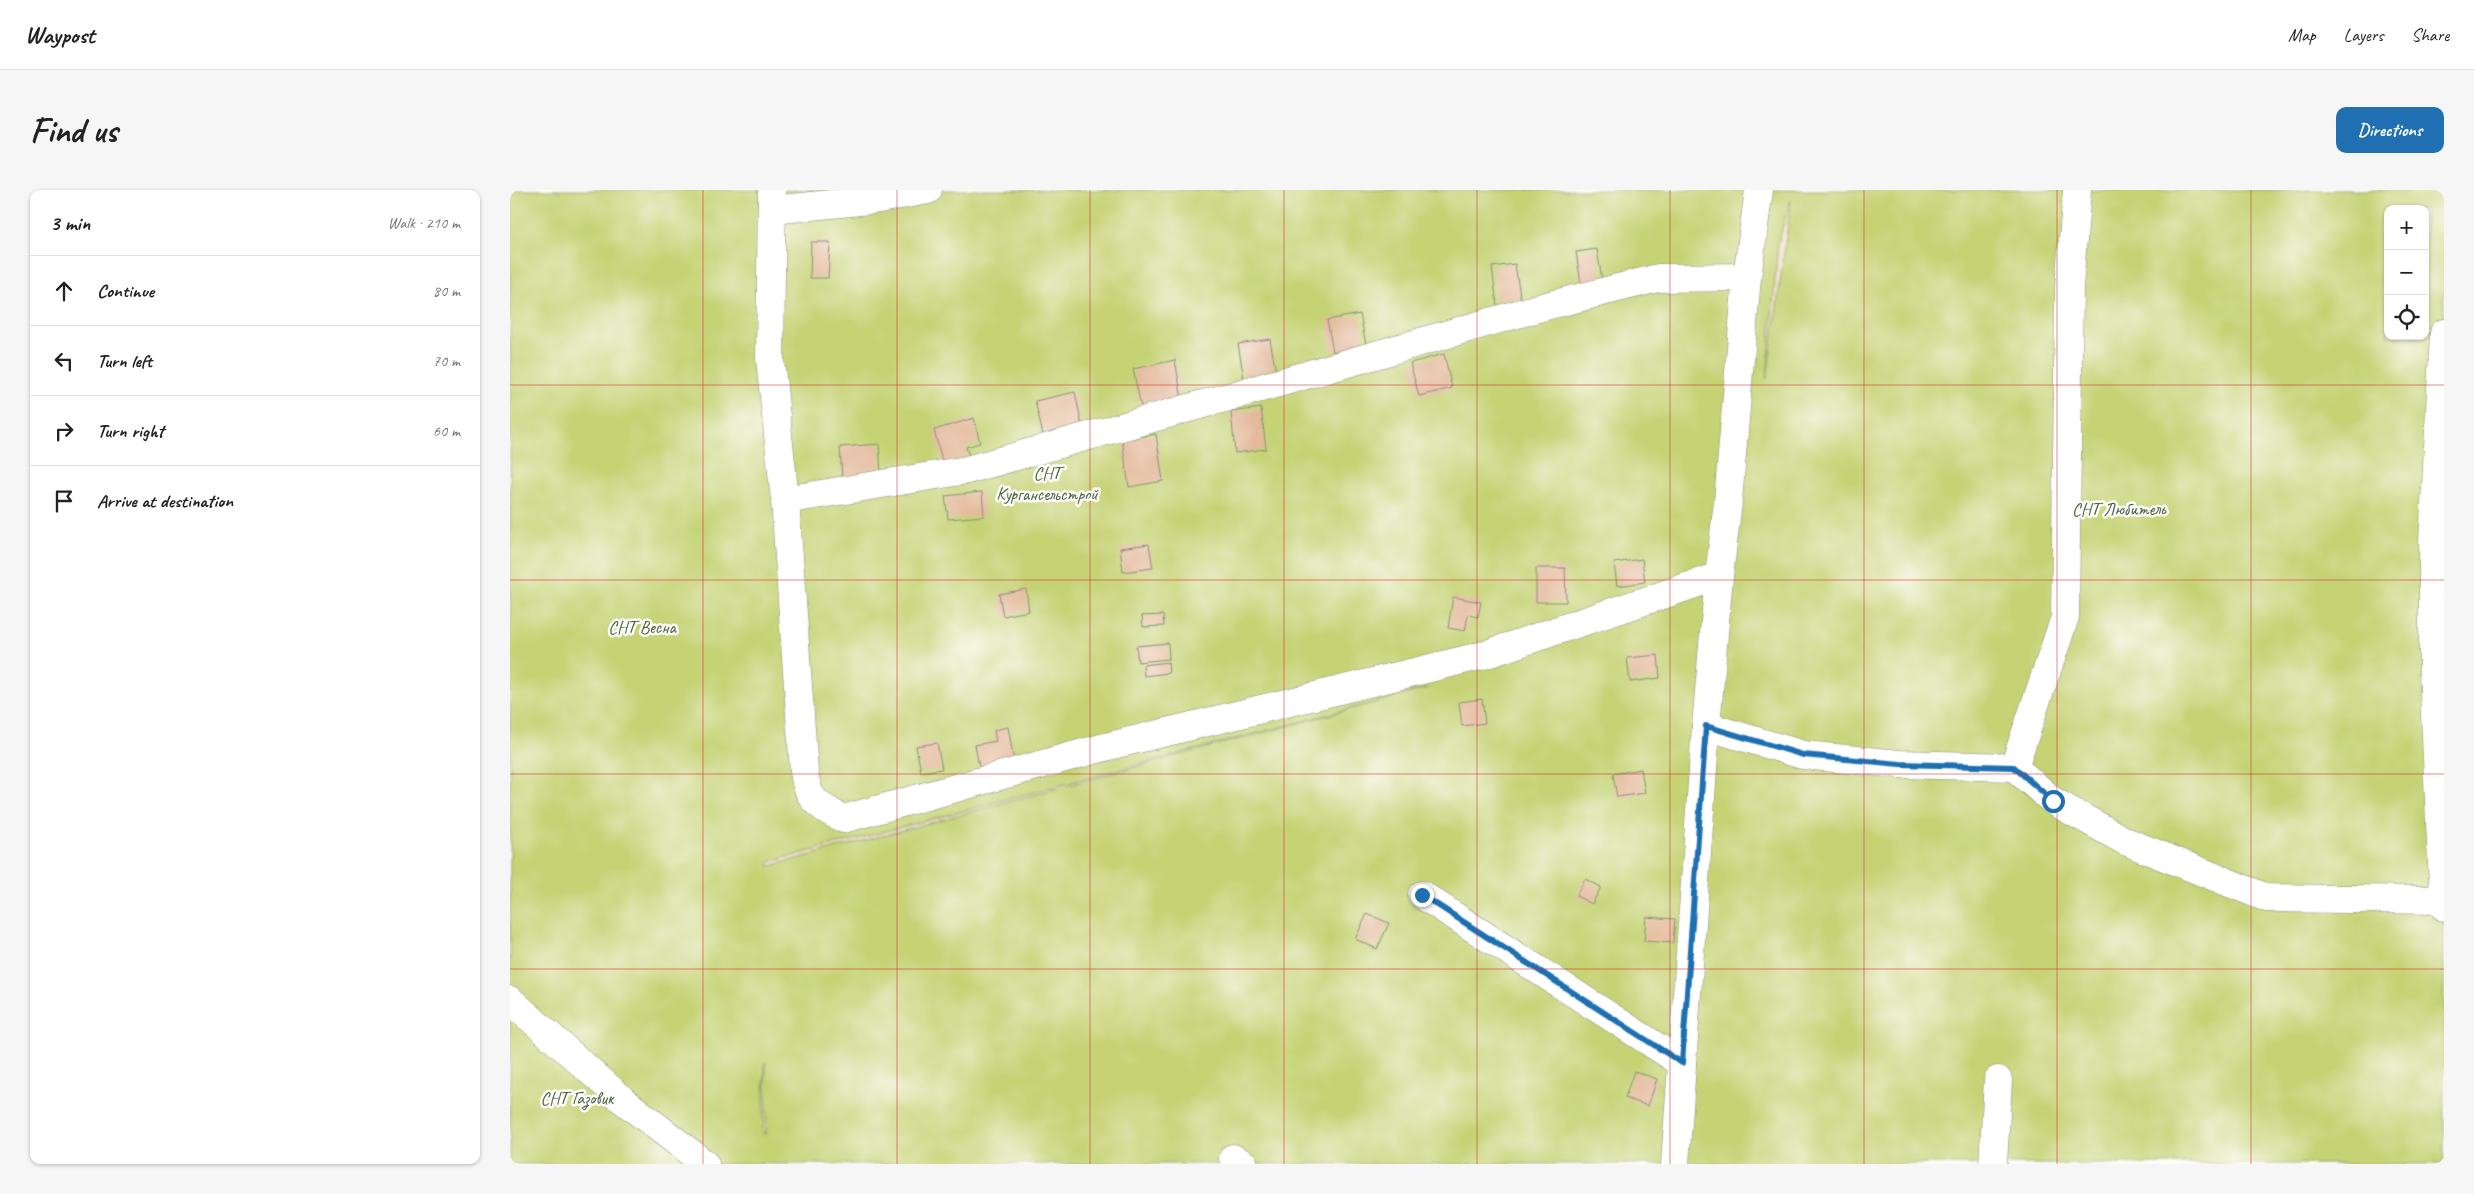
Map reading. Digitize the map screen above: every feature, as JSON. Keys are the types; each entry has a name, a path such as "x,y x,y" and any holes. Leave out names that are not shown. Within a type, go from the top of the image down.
{"street":[{"path":"928,190 879,199 773,200 770,360 785,500 806,790 816,804 843,819 1105,748 1484,655 1719,576"},
{"path":"1675,1164 1706,726 1719,576 1728,502 1747,277 1759,190"},
{"path":"2014,767 2065,617 2069,287 2077,190"},
{"path":"785,500 967,470 1538,308 1658,278 1747,277"},
{"path":"2444,333 2432,542 2433,672 2444,907"},
{"path":"1706,726 1803,755 1900,764 2014,767 2053,801 2125,841 2267,898 2444,900"},
{"path":"1422,895 1682,1063"},
{"path":"510,1000 624,1101 705,1164"},
{"path":"1993,1164 1998,1080"}],"green space":[{"path":"510,190 2444,190 2444,1164 510,1164","holes":["1791,201 1767,379 1778,244","1428,688 769,866 770,862","766,1062 766,1135 763,1133"]}],"building":[{"path":"811,242 830,242 828,278 810,278"},
{"path":"1597,249 1602,280 1581,284 1576,252"},
{"path":"1515,264 1521,302 1497,305 1492,267"},
{"path":"1360,314 1366,345 1333,352 1327,320"},
{"path":"1270,339 1276,373 1244,379 1238,344"},
{"path":"1444,354 1452,388 1419,396 1410,363"},
{"path":"1175,360 1182,399 1141,407 1133,369"},
{"path":"1075,392 1082,426 1043,435 1035,401"},
{"path":"1261,408 1266,449 1235,453 1231,412"},
{"path":"974,418 980,443 966,447 969,456 943,464 934,430"},
{"path":"1156,434 1163,481 1129,487 1122,440"},
{"path":"879,444 881,475 842,479 840,447"},
{"path":"982,492 984,516 948,519 945,496"},
{"path":"1149,544 1153,568 1123,572 1120,548"},
{"path":"1642,559 1645,582 1617,586 1614,563"},
{"path":"1536,568 1565,568 1566,602 1536,602"},
{"path":"1026,589 1029,611 1003,616 999,594"},
{"path":"1453,597 1481,602 1478,617 1468,615 1465,631 1448,628"},
{"path":"1163,615 1164,626 1143,627 1142,616"},
{"path":"1168,643 1169,659 1138,662 1136,646"},
{"path":"1658,655 1660,678 1630,682 1627,658"},
{"path":"1168,662 1169,673 1144,676 1143,665"},
{"path":"1482,699 1485,723 1462,726 1459,702"},
{"path":"1008,727 1014,761 979,767 975,745 996,741 994,730"},
{"path":"937,743 942,769 921,772 916,746"},
{"path":"1641,769 1645,793 1617,797 1613,774"},
{"path":"1585,879 1601,887 1592,904 1576,896"},
{"path":"1367,914 1389,923 1377,949 1355,939"},
{"path":"1646,917 1675,919 1673,943 1644,941"},
{"path":"1634,1071 1657,1079 1648,1106 1625,1098"}],"route":[{"path":"1422,895 1682,1063 1706,726 1803,755 1900,764 2014,767 2053,801"}],"park label":[{"name":"СНТ Кургансельстрой","path":"1047,483"},
{"name":"СНТ Любитель","path":"2119,509"},
{"name":"СНТ Весна","path":"642,627"},
{"name":"СНТ Газовик","path":"577,1098"}]}
